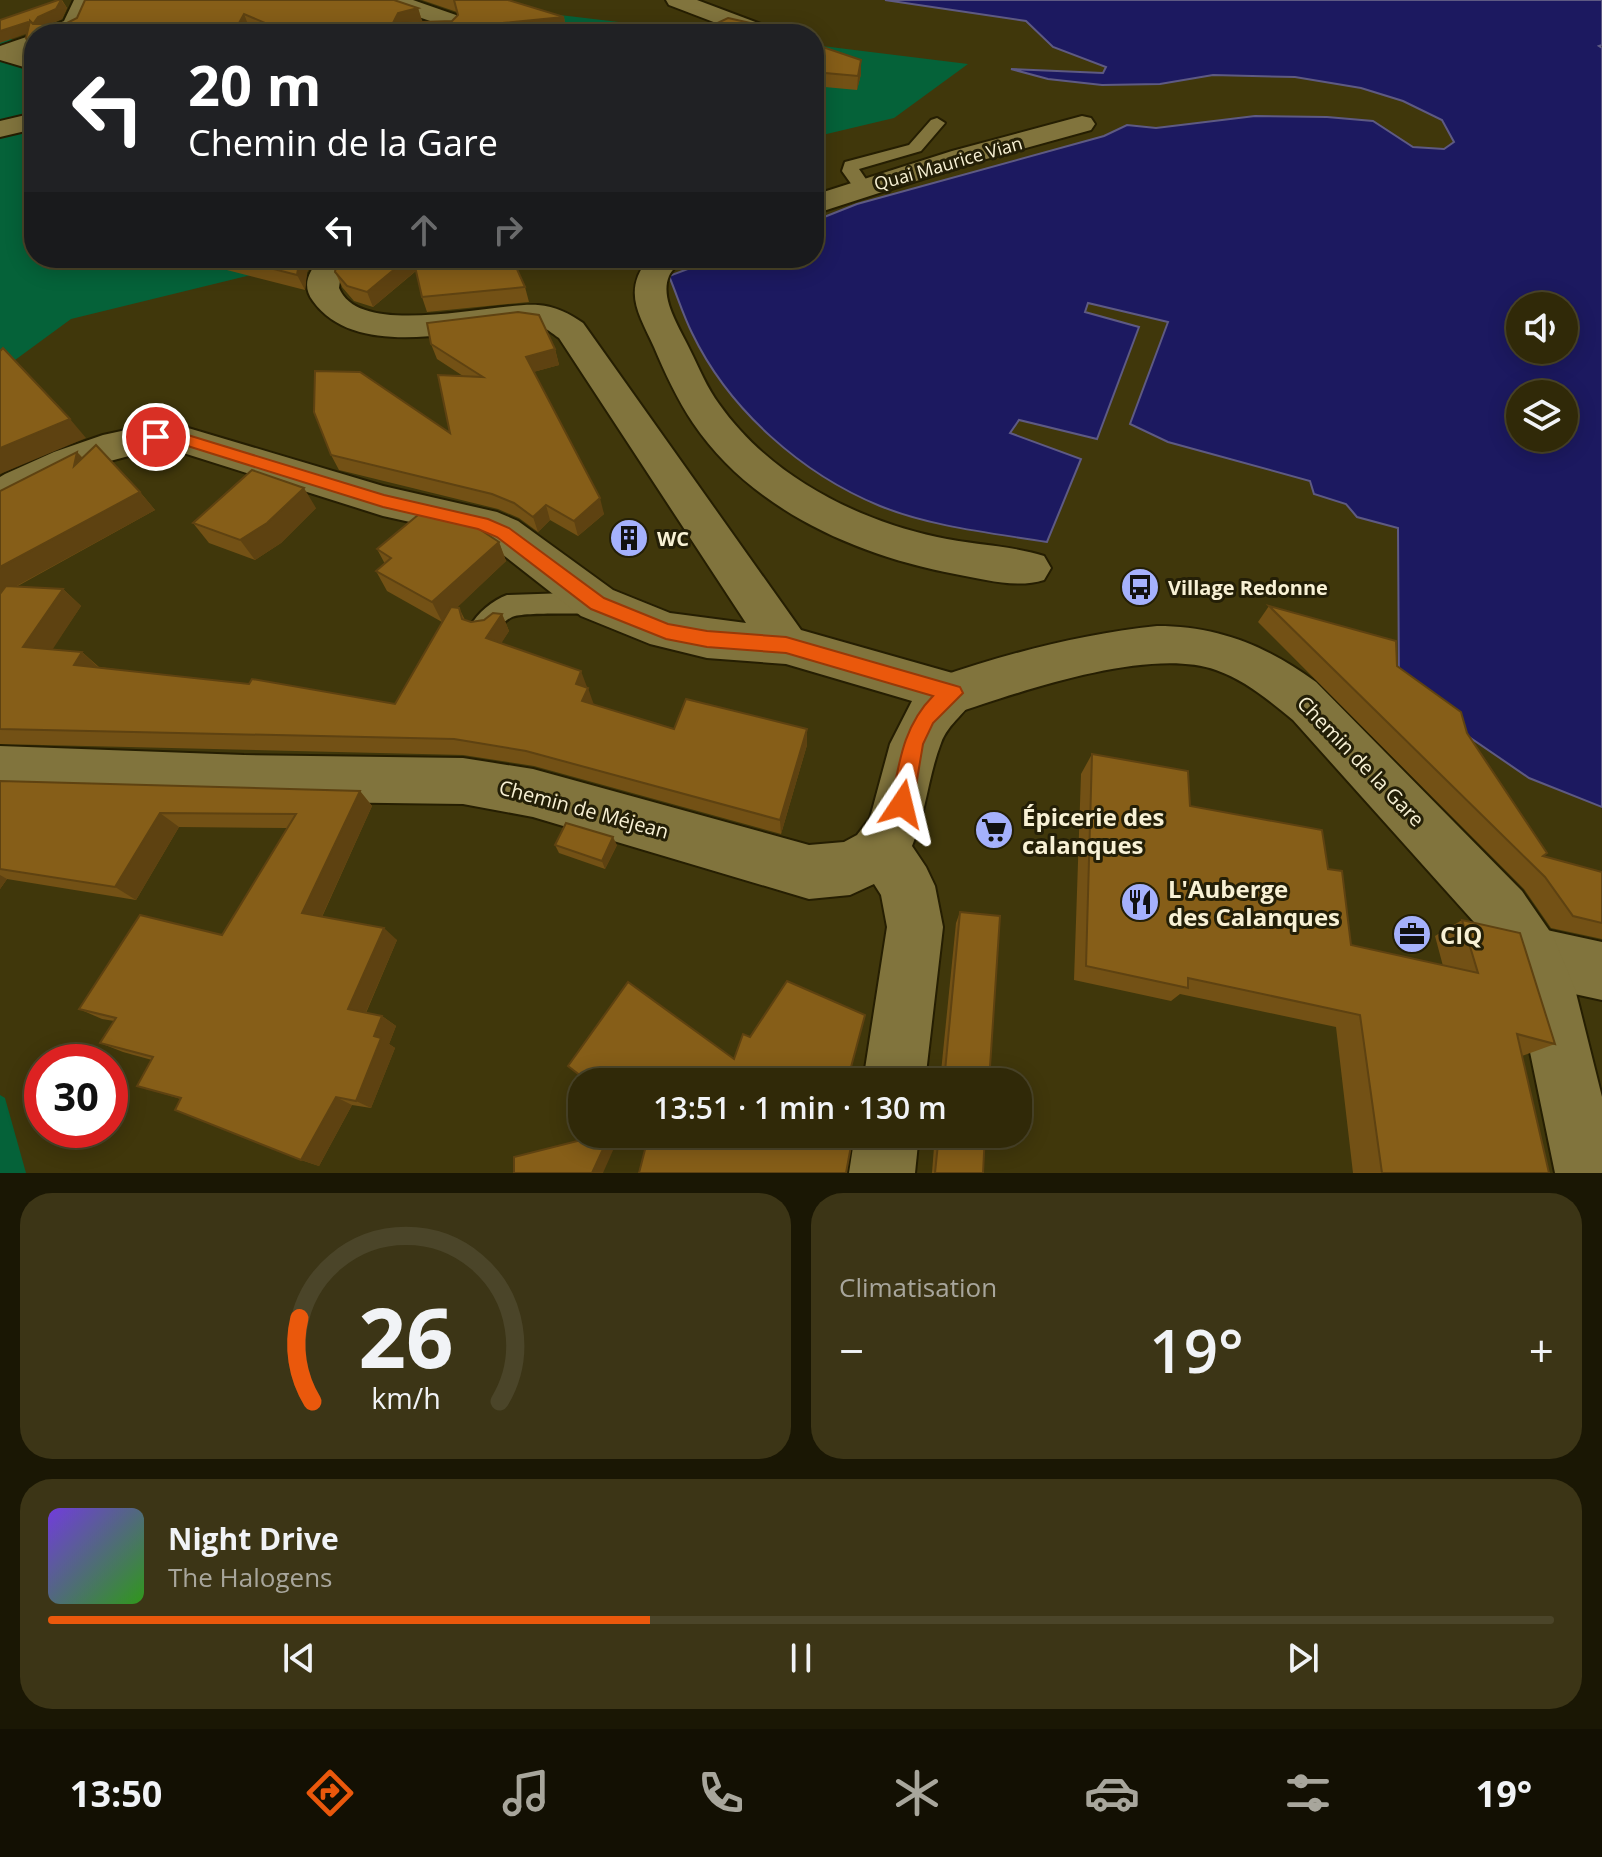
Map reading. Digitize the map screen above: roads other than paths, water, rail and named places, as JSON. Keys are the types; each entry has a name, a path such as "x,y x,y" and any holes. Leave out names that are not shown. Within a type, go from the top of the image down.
{"street":[{"path":"392,0 448,20 447,24"},
{"path":"677,0 740,24"},
{"path":"74,24 81,5"},
{"path":"24,45 3,53 24,60"},
{"path":"0,129 24,123"},
{"name":"Quai Maurice Vian","path":"824,202 1082,124"},
{"path":"331,268 324,275 324,296 335,311 360,322 399,325 542,315 571,331 786,645"},
{"path":"656,268 650,282 652,306 697,399 713,422 784,492 811,508 890,543 979,563 1029,568"},
{"path":"2,483 100,448 143,439 178,438 383,501 482,523 503,532 597,603 676,633 786,645 953,693"},
{"name":"Chemin de la Gare","path":"953,693 1038,669 1156,645 1213,649 1241,659 1265,672 1310,705 1502,911 1533,956 1546,989 1588,1173"},
{"path":"896,1068 915,927 907,886 883,850 893,833 902,804 913,744 926,717 939,702 953,693"},
{"name":"Chemin de Méjean","path":"0,769 244,778 463,781 533,793 809,872 848,870 866,863 883,850"},
{"path":"1533,956 1602,971"},
{"path":"882,1173 885,1148"}],"lane":[{"path":"863,188 850,171 851,166 915,148 937,123"},
{"path":"483,627 507,606 597,603"}],"place":[{"name":"WC","path":"629,538"},
{"name":"Village Redonne","path":"1140,587"},
{"name":"Épicerie des calanques","path":"994,830"},
{"name":"L'Auberge des Calanques","path":"1140,902"},
{"name":"CIQ","path":"1412,934"}]}
